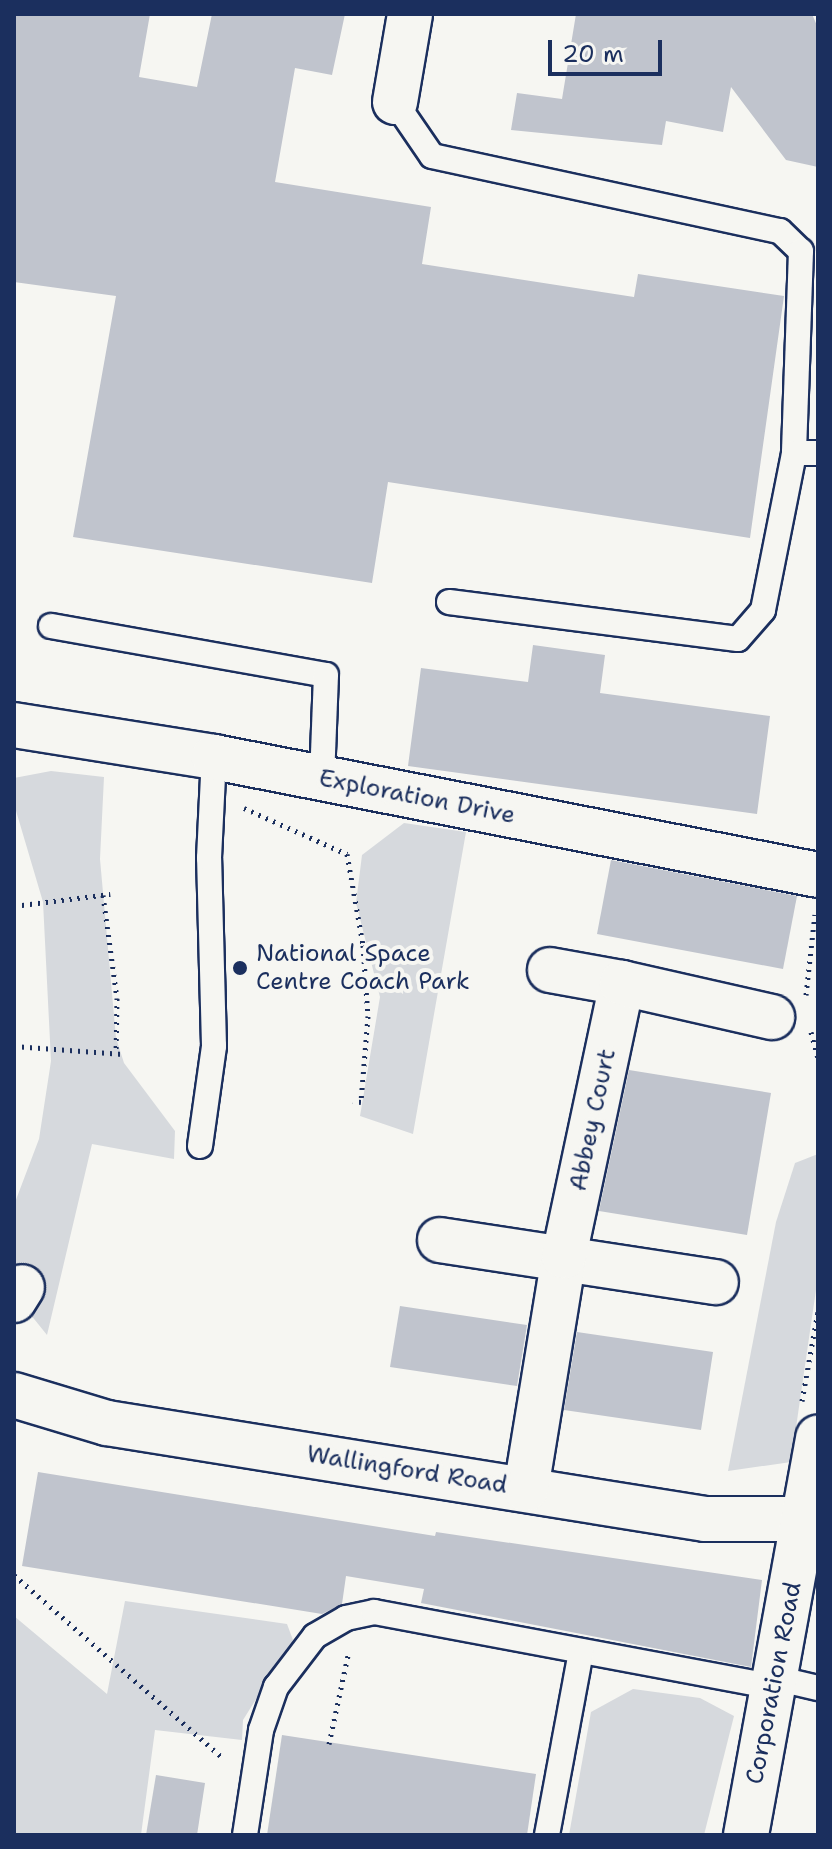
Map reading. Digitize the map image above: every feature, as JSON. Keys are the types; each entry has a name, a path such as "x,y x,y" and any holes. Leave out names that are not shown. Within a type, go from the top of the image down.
{"street":[{"path":"395,102 410,14"},
{"name":"Exploration Drive","path":"14,725 212,775 322,778 818,875"},
{"path":"550,970 796,1015"},
{"name":"Abbey Court","path":"526,1489 564,1256 622,983"},
{"path":"440,1240 564,1256 716,1282"},
{"name":"Wallingford Road","path":"14,1395 107,1423 705,1519 805,1519"},
{"name":"Corporation Road","path":"746,1835 818,1437"}],"lane":[{"path":"395,102 432,156 780,231 801,251 806,453 763,610 738,639 449,602"},
{"path":"51,626 326,675 322,778"},
{"path":"200,1146 214,1046 212,775"},
{"path":"245,1835 261,1730 287,1668 315,1636 357,1616 374,1612 581,1651 818,1688"},
{"path":"547,1835 581,1651"}],"path":[{"path":"212,775 347,854 363,945 368,1016 361,1102 353,1101"},
{"path":"14,906 106,894 117,998 119,1054 14,1046"},
{"path":"818,912 813,916 796,1015 818,1058"},
{"path":"14,1575 253,1782"},
{"path":"329,1744 357,1616"}],"shaded area":[{"path":"51,771 104,777 100,859 116,1038 124,1063 175,1131 174,1159 92,1144 47,1335 14,1294 14,1205 39,1139 51,1061 43,902 14,804 14,778"},
{"path":"404,823 466,832 413,1134 360,1116 380,997 356,903 362,855"},
{"path":"818,1154 818,1276 791,1462 728,1471 776,1222 795,1163"},
{"path":"125,1601 287,1624 293,1640 243,1720 242,1740 155,1730 141,1835 14,1835 14,1616 107,1694"},
{"path":"633,1689 700,1698 734,1716 704,1835 569,1835 591,1712"}],"building":[{"path":"14,14 150,14 139,77 197,87 212,14 345,14 332,75 295,68 275,182 431,207 422,264 634,297 638,274 784,296 750,538 388,482 372,583 73,537 116,296 14,282"},
{"path":"576,14 812,14 818,28 818,167 786,160 731,87 723,132 666,121 662,145 511,130 517,93 562,99"},
{"path":"533,645 605,655 600,693 770,716 757,814 408,766 421,668 528,682"},
{"path":"611,860 797,896 783,969 597,934"},
{"path":"629,1070 771,1093 747,1235 599,1211"},
{"path":"400,1306 527,1325 517,1386 390,1367"},
{"path":"577,1332 713,1352 701,1430 564,1410"},
{"path":"38,1472 435,1536 436,1532 762,1580 751,1667 421,1603 424,1589 346,1576 342,1604 322,1614 22,1566"},
{"path":"282,1735 536,1774 527,1835 267,1835"},
{"path":"156,1775 205,1783 197,1835 146,1835"}],"place":[{"name":"National Space Centre Coach Park","path":"240,968"}]}
